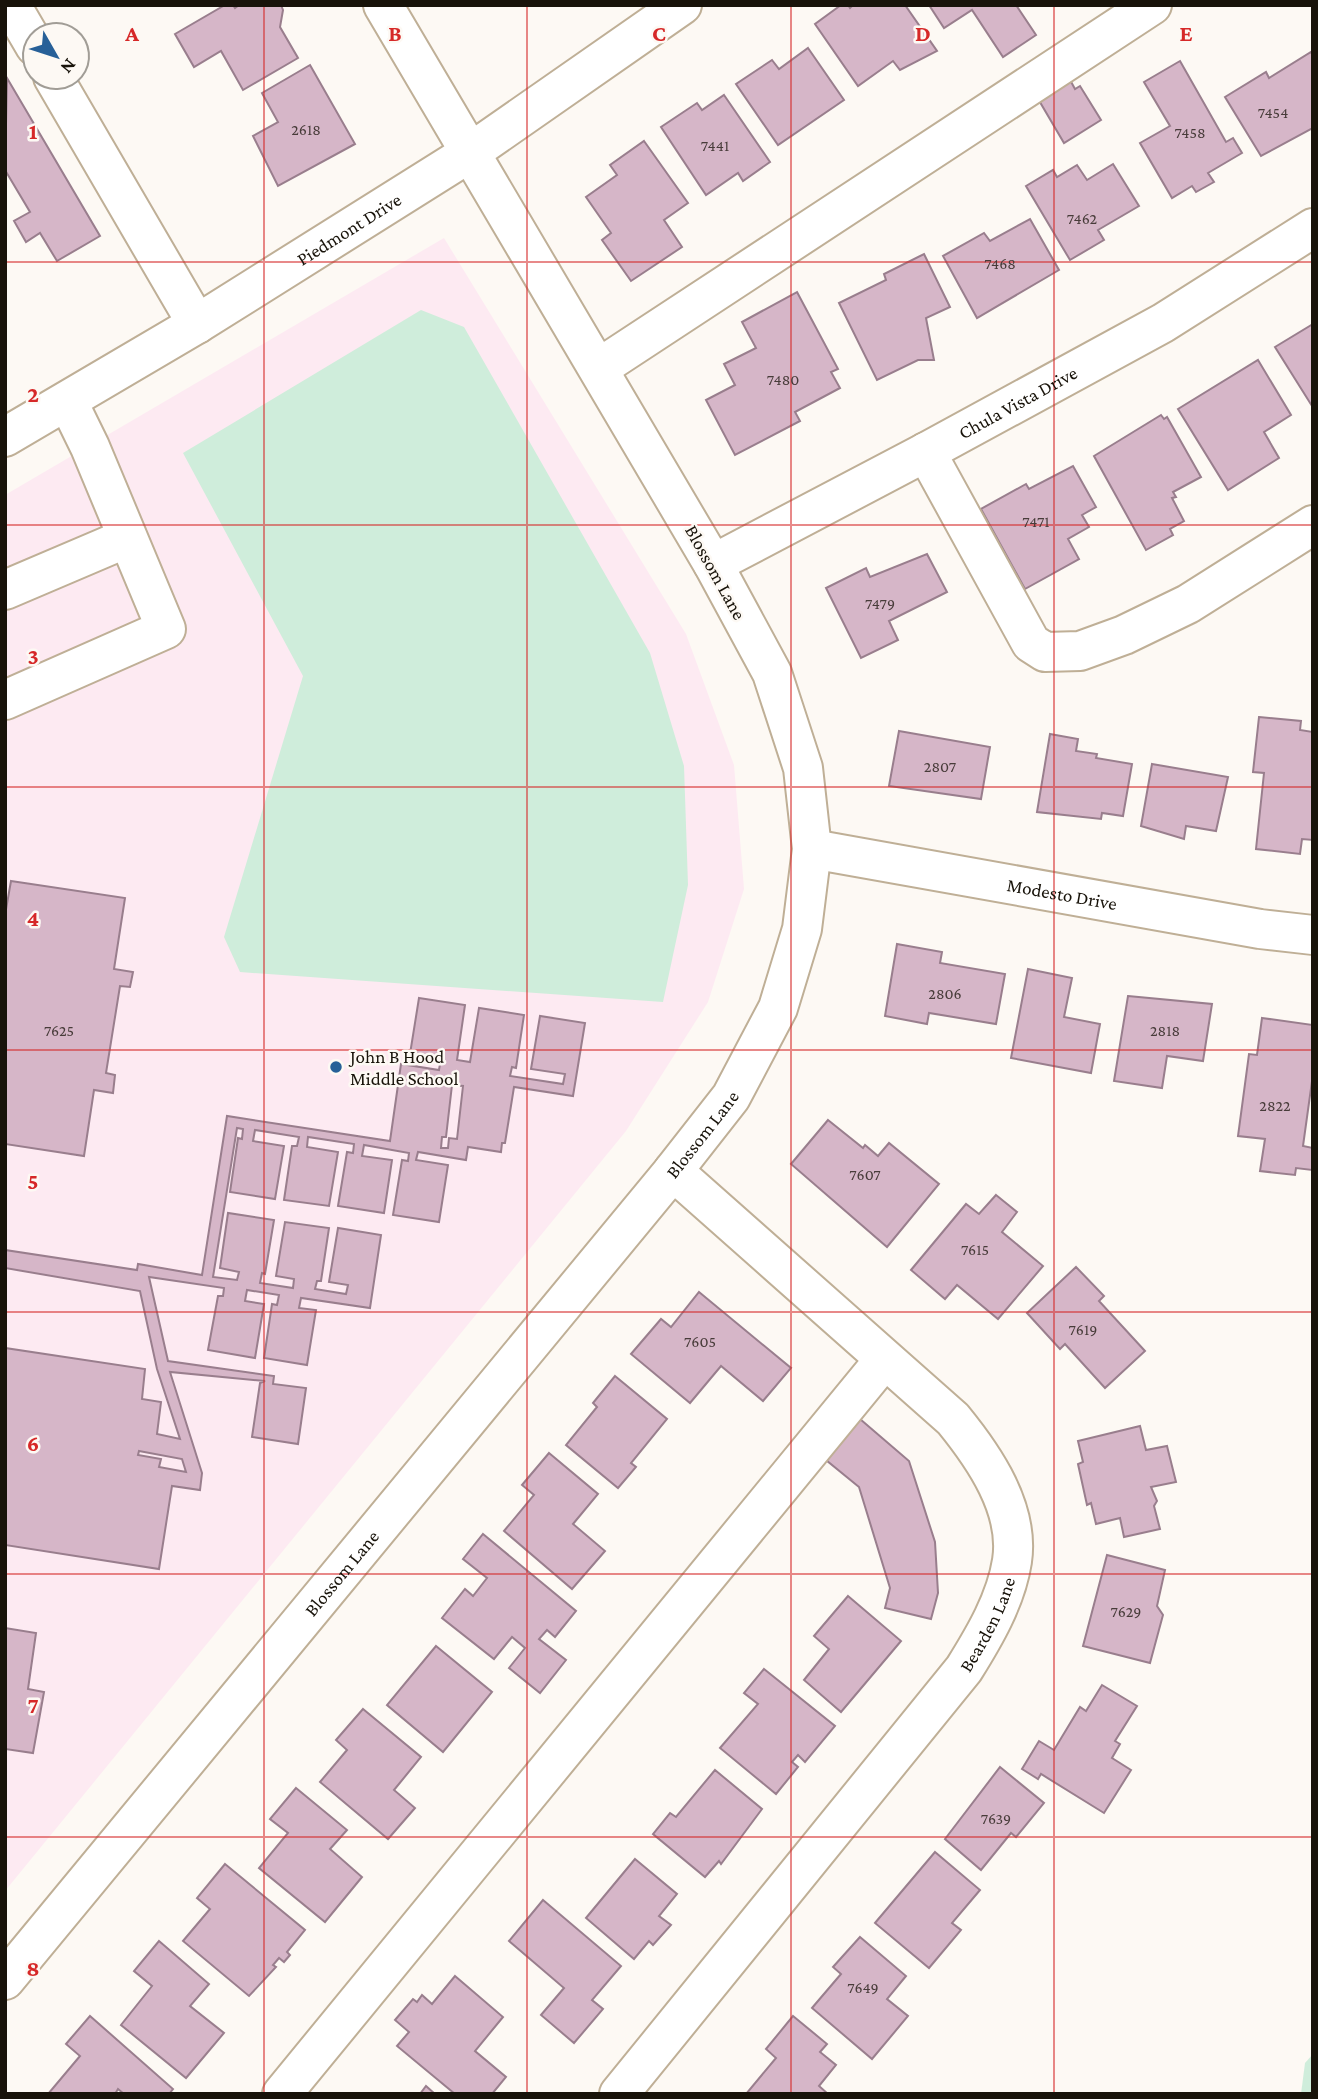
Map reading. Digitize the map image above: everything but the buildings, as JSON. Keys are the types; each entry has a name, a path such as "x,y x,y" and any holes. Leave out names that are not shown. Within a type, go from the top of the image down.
{"street":[{"path":"11,5 21,22"},
{"name":"Blossom Lane","path":"5,1980 673,1171 731,1097 778,1008 802,929 812,849 803,768 772,673 713,564 599,368 383,5"},
{"name":"Piedmont Drive","path":"5,437 197,324 471,152 682,5"},
{"path":"599,368 1152,5"},
{"path":"61,91 197,324"},
{"name":"Chula Vista Drive","path":"713,564 926,453 1163,323 1313,228"},
{"path":"5,700 166,629 90,447 68,402"},
{"path":"926,453 1031,643 1045,652 1080,651 1124,635 1237,575 1313,524"},
{"path":"5,590 127,538"},
{"name":"Modesto Drive","path":"812,849 1261,929 1313,935"},
{"name":"Bearden Lane","path":"619,2094 964,1669 986,1635 1012,1560 1011,1530 995,1482 980,1452 953,1419 673,1171"},
{"path":"282,2094 884,1360"}],"shaded area":[{"name":"John B Hood Middle School","path":"444,238 686,634 734,765 744,889 708,1002 626,1131 5,1891 5,495"}],"green space":[{"path":"421,310 464,327 650,653 684,766 688,885 663,1002 240,972 224,937 303,676 183,453"},
{"path":"1313,2054 1313,2094 1301,2094 1305,2063"}],"place":[{"name":"John B Hood Middle School","path":"336,1067"}]}
